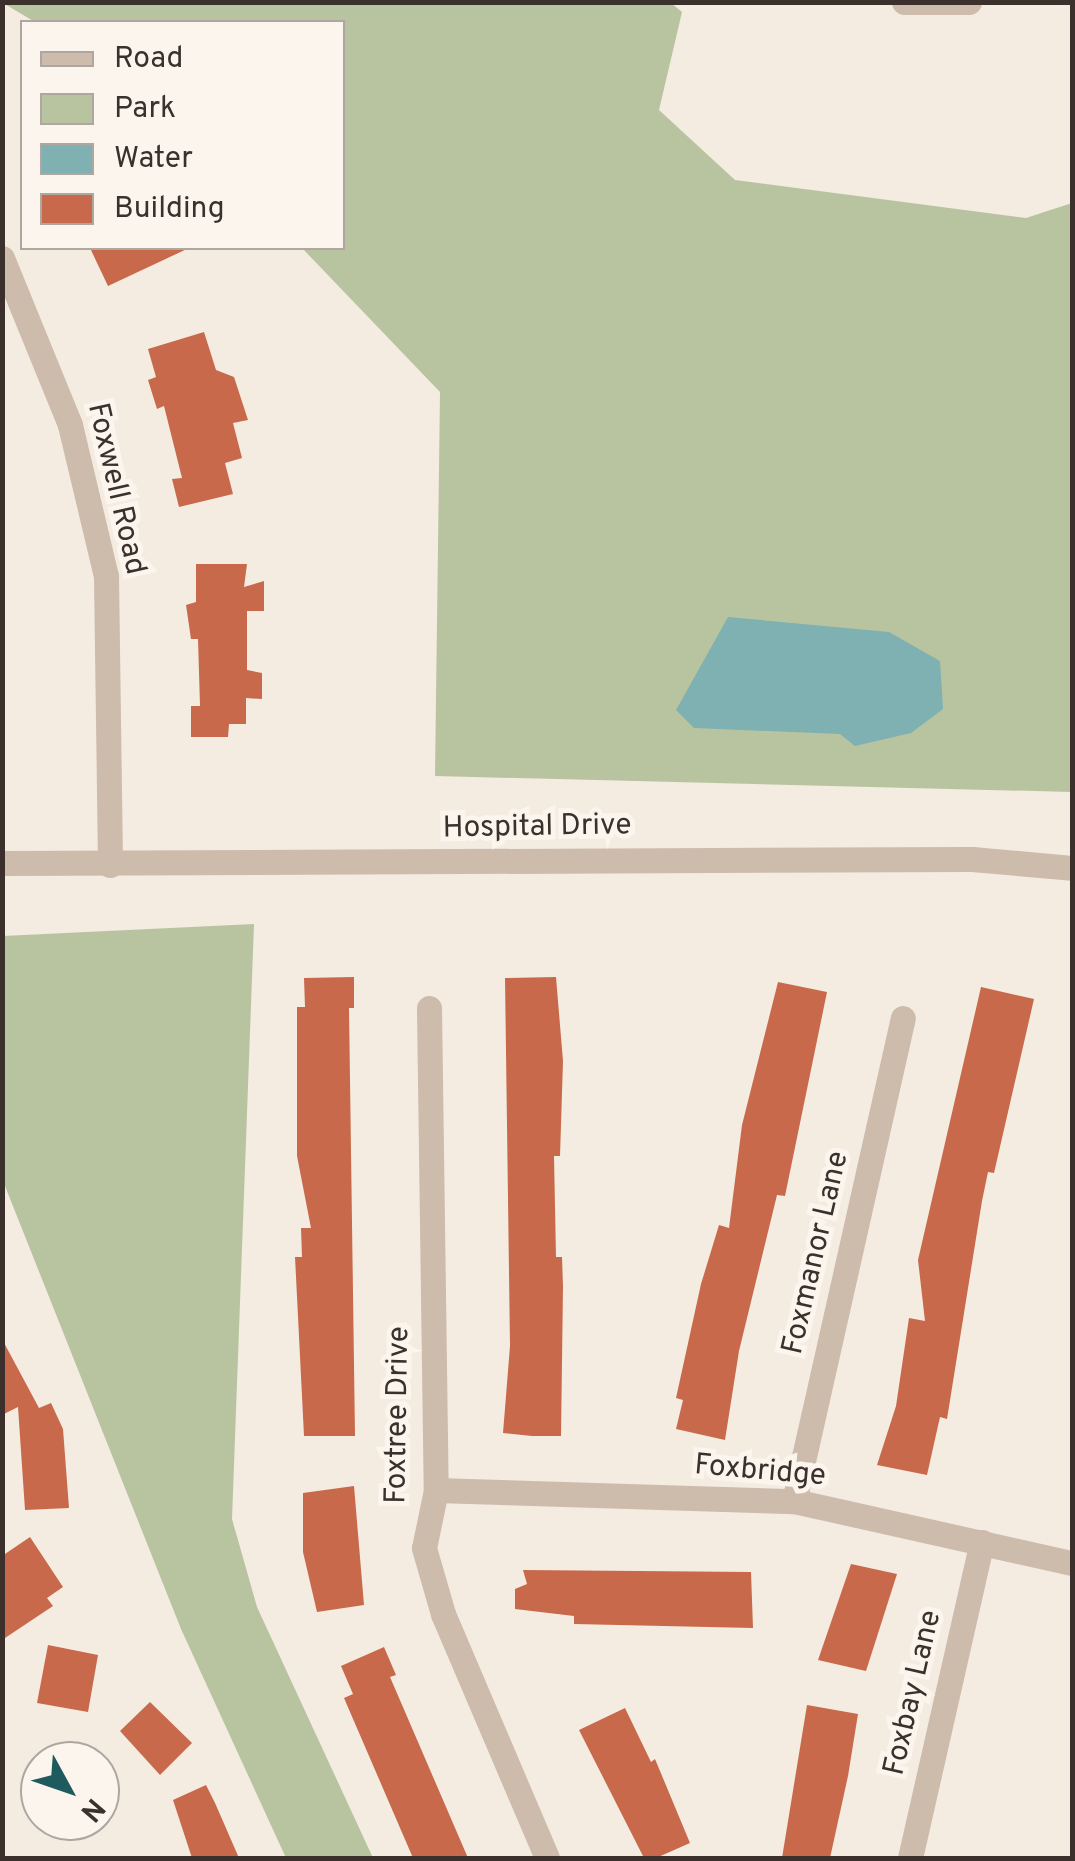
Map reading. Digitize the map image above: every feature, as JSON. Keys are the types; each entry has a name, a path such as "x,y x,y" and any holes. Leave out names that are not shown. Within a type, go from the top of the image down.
{"street":[{"path":"904,2 968,2"},
{"name":"Foxwell Road","path":"2,258 70,425 106,576 110,866"},
{"name":"Hospital Drive","path":"2,862 110,866 800,859 1072,868"},
{"name":"Foxtree Drive","path":"429,1008 436,1490 424,1548 443,1614 547,1858"},
{"name":"Foxmanor Lane","path":"794,1501 903,1018"},
{"name":"Foxbridge","path":"436,1490 794,1501 1072,1563"},
{"name":"Foxbay Lane","path":"910,1858 982,1542"}],"green space":[{"path":"3,3 671,3 682,12 659,110 735,180 1026,218 1072,203 1072,792 435,776 440,392 304,250 345,250 345,20 32,20"},
{"path":"254,924 232,1519 257,1607 373,1858 286,1858 181,1629 3,1181 3,936"}],"water":[{"path":"728,617 889,632 940,661 943,709 911,733 855,746 840,734 694,728 676,710"}],"building":[{"path":"91,250 185,250 108,286"},
{"path":"204,332 216,370 234,377 248,420 233,423 242,458 225,463 233,494 179,507 172,479 182,478 164,406 157,409 148,380 156,377 148,349"},
{"path":"196,564 247,564 244,587 264,581 264,611 247,611 247,670 262,673 262,699 246,698 246,724 229,724 228,737 191,737 191,706 200,706 198,639 191,639 186,605 196,602"},
{"path":"354,977 354,1008 349,1008 355,1436 304,1436 295,1257 302,1257 301,1228 311,1228 297,1156 297,1007 305,1007 304,978"},
{"path":"556,977 563,1061 560,1156 554,1156 556,1257 562,1257 563,1286 561,1436 532,1436 503,1433 510,1346 505,978"},
{"path":"778,982 827,992 785,1196 777,1195 739,1351 725,1440 676,1429 683,1400 676,1398 701,1284 719,1225 729,1228 742,1125"},
{"path":"981,987 1034,999 994,1173 988,1172 947,1419 940,1417 927,1475 877,1465 896,1406 909,1318 925,1321 918,1260"},
{"path":"2,1339 39,1408 51,1403 63,1429 69,1508 25,1510 18,1407 2,1415"},
{"path":"354,1486 364,1605 317,1612 303,1552 303,1493"},
{"path":"30,1537 63,1587 47,1598 53,1606 2,1640 2,1556"},
{"path":"851,1564 897,1574 866,1671 818,1660"},
{"path":"523,1570 751,1572 753,1628 574,1624 574,1616 515,1609 515,1589 527,1584"},
{"path":"48,1645 98,1655 88,1712 37,1703"},
{"path":"384,1647 396,1675 390,1677 468,1858 413,1858 344,1698 353,1694 341,1666"},
{"path":"150,1702 192,1743 160,1775 120,1731"},
{"path":"807,1705 858,1714 848,1776 830,1858 782,1858"},
{"path":"625,1708 651,1762 655,1759 690,1843 656,1858 644,1858 579,1730"},
{"path":"206,1785 239,1858 192,1858 173,1800"}]}
